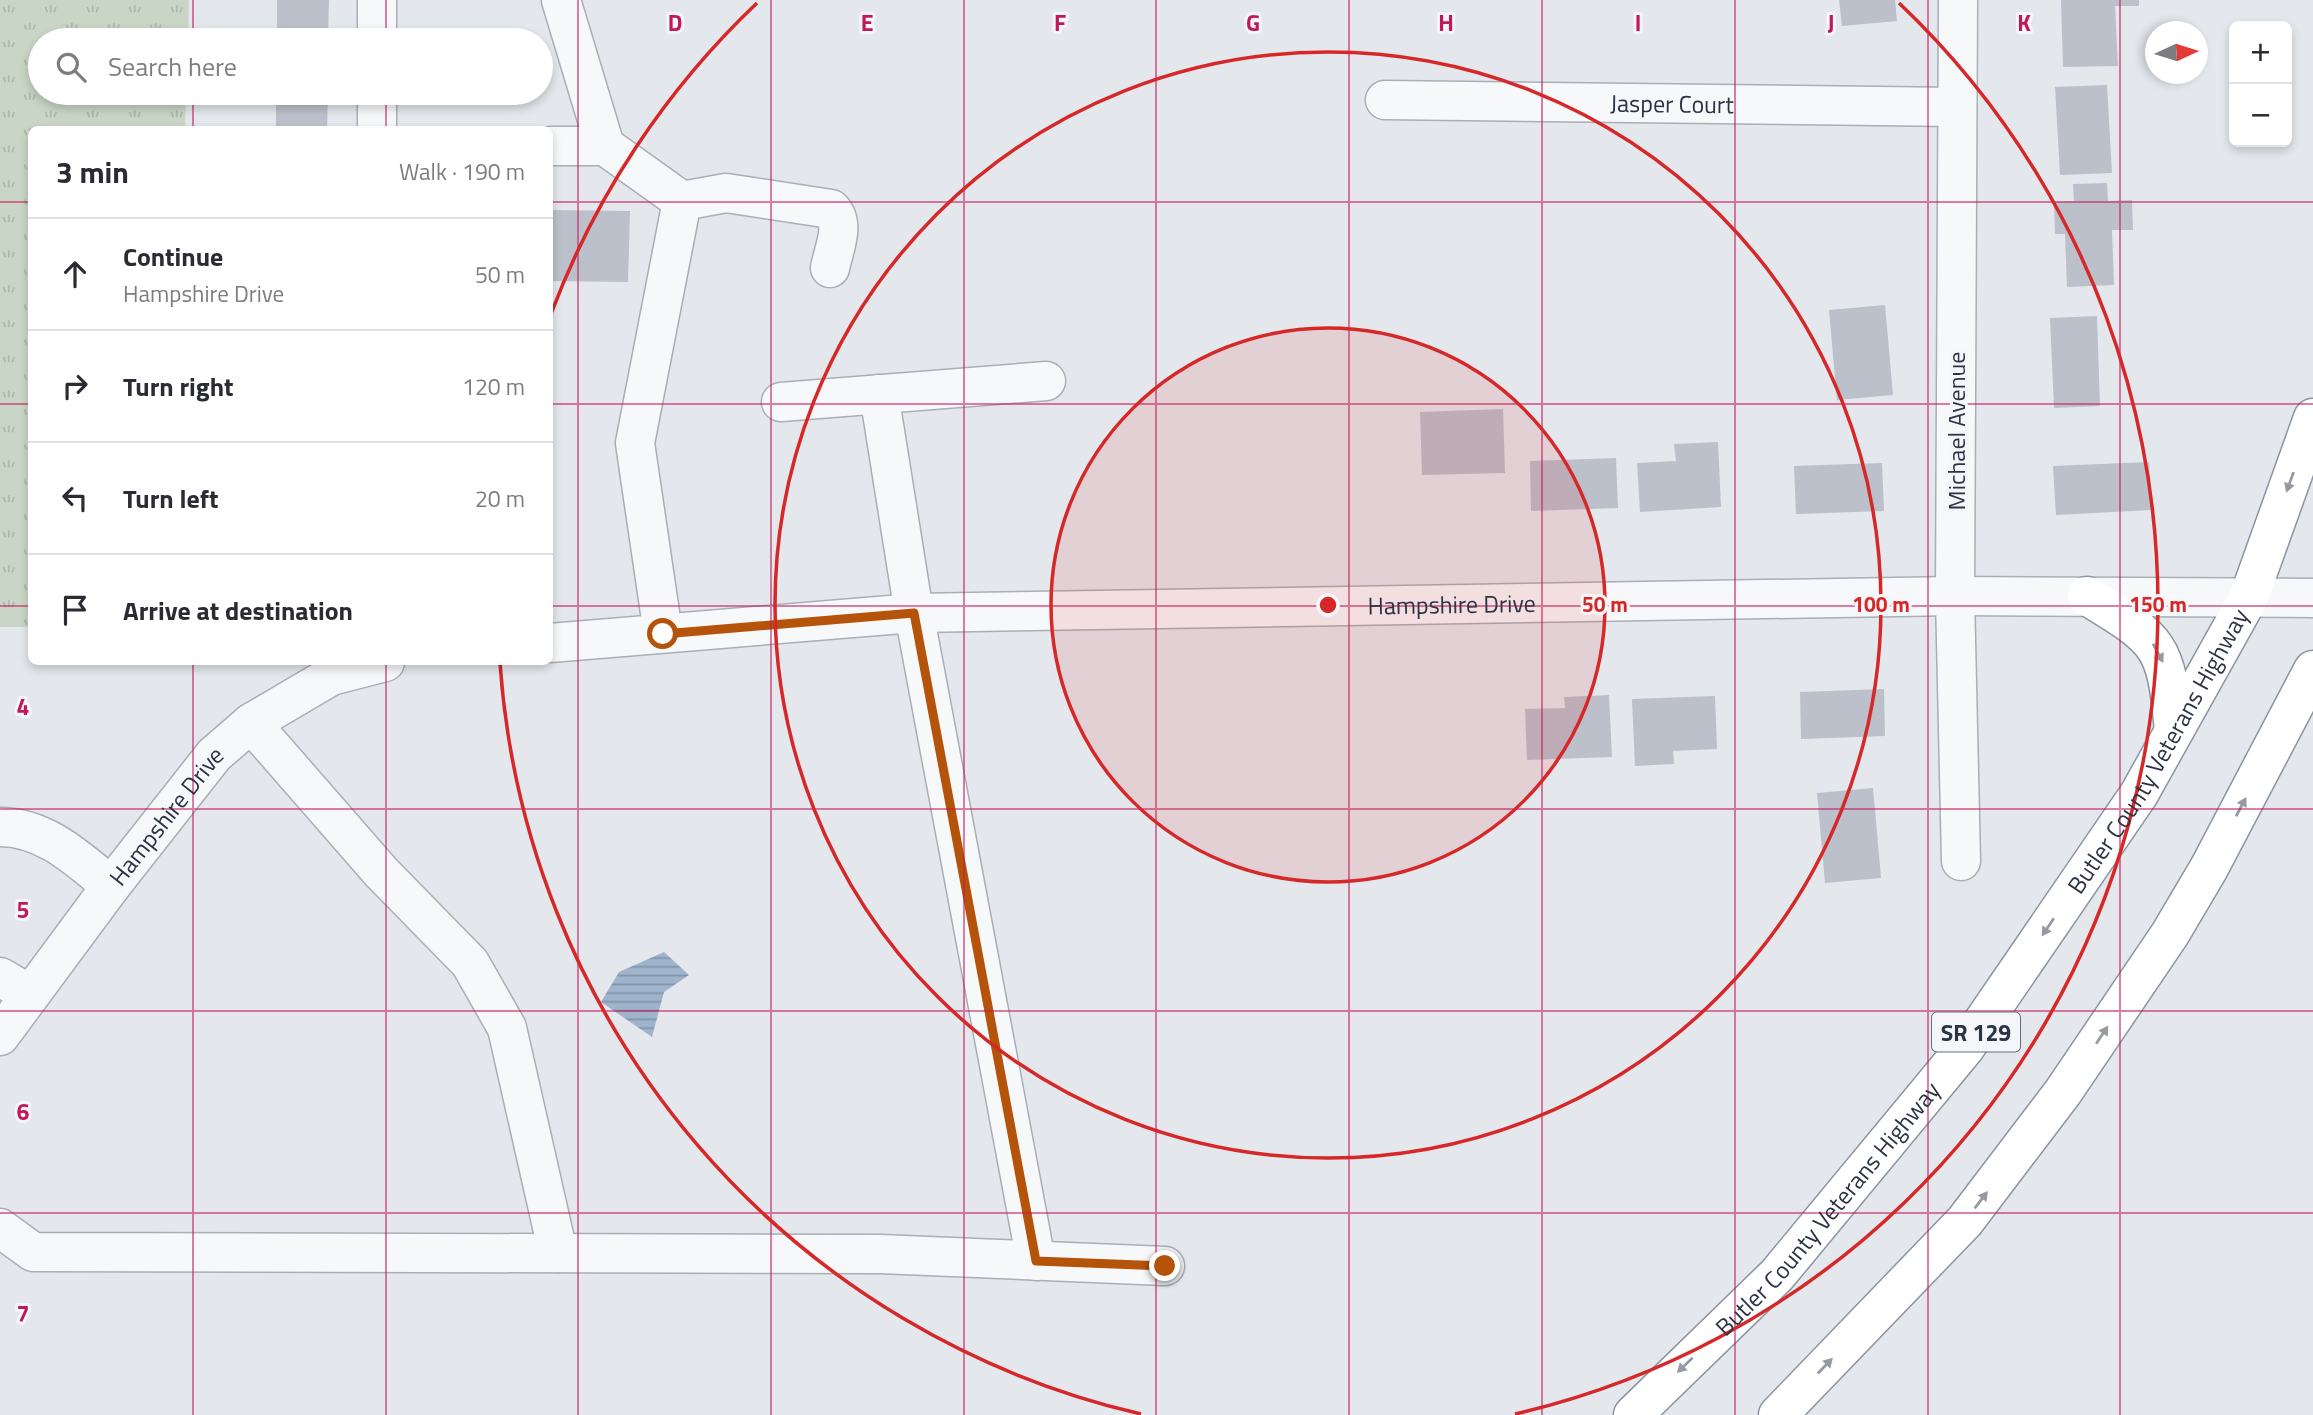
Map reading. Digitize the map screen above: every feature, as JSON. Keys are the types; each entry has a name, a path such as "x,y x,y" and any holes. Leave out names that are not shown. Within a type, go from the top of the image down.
{"highway":[{"name":"SR 129","path":"2249,597 2313,418"},
{"path":"2087,596 2139,628 2159,650 2170,683 2174,731"},
{"name":"Butler County Veterans Highway","path":"1633,1415 1777,1275 1965,1048 2139,794 2249,597"},
{"path":"1778,1415 1965,1221 2063,1092 2176,923 2313,670"}],"street":[{"path":"377,0 377,28"},
{"path":"561,0 605,146"},
{"name":"Michael Avenue","path":"1958,0 1955,596 1961,861"},
{"name":"Jasper Court","path":"1385,100 1958,107"},
{"path":"377,105 377,126"},
{"path":"553,146 605,146 682,201 726,193 831,209 838,216 839,229 830,268"},
{"path":"663,634 635,443 682,201"},
{"path":"781,401 1046,381"},
{"path":"879,394 914,613 1036,1261"},
{"name":"Hampshire Drive","path":"553,643 914,613 1955,596 2313,598"},
{"name":"Hampshire Drive","path":"0,1036 15,986 111,886 214,755 251,723 331,676 374,665"},
{"path":"251,723 381,872 470,963 508,1028 558,1253"},
{"path":"0,827 43,836 67,850 111,886"},
{"path":"0,1228 33,1252 880,1254 1165,1266"}],"green space":[{"path":"0,0 189,0 188,28 28,28 28,105 186,105 185,126 28,126 28,627 0,627"}],"water":[{"path":"664,952 689,975 664,992 652,1037 601,1002 619,972"}],"building":[{"path":"277,0 329,0 328,28 277,28"},
{"path":"1839,0 1895,0 1897,21 1842,26"},
{"path":"2061,0 2139,0 2139,6 2115,6 2118,66 2063,67"},
{"path":"2107,85 2112,173 2060,175 2055,87"},
{"path":"276,105 328,105 327,126 276,126"},
{"path":"2107,183 2108,201 2132,200 2133,230 2112,230 2114,285 2067,287 2065,234 2055,234 2054,202 2074,201 2073,184"},
{"path":"553,210 630,211 628,282 553,281"},
{"path":"1885,305 1893,395 1837,400 1829,310"},
{"path":"2097,316 2100,406 2054,408 2050,318"},
{"path":"1503,409 1505,473 1422,475 1420,412"},
{"path":"1718,442 1721,507 1640,512 1637,463 1676,461 1674,444"},
{"path":"1616,458 1618,508 1531,511 1530,461"},
{"path":"2149,462 2151,510 2056,515 2053,466"},
{"path":"1882,463 1884,511 1796,514 1794,466"},
{"path":"1884,689 1885,736 1801,739 1800,692"},
{"path":"1609,695 1612,757 1527,760 1525,709 1565,708 1564,697"},
{"path":"1715,696 1717,749 1673,751 1674,764 1635,766 1632,699"},
{"path":"1873,788 1881,878 1825,883 1817,793"}],"route":[{"path":"663,634 914,613 1036,1261 1165,1266"}]}
